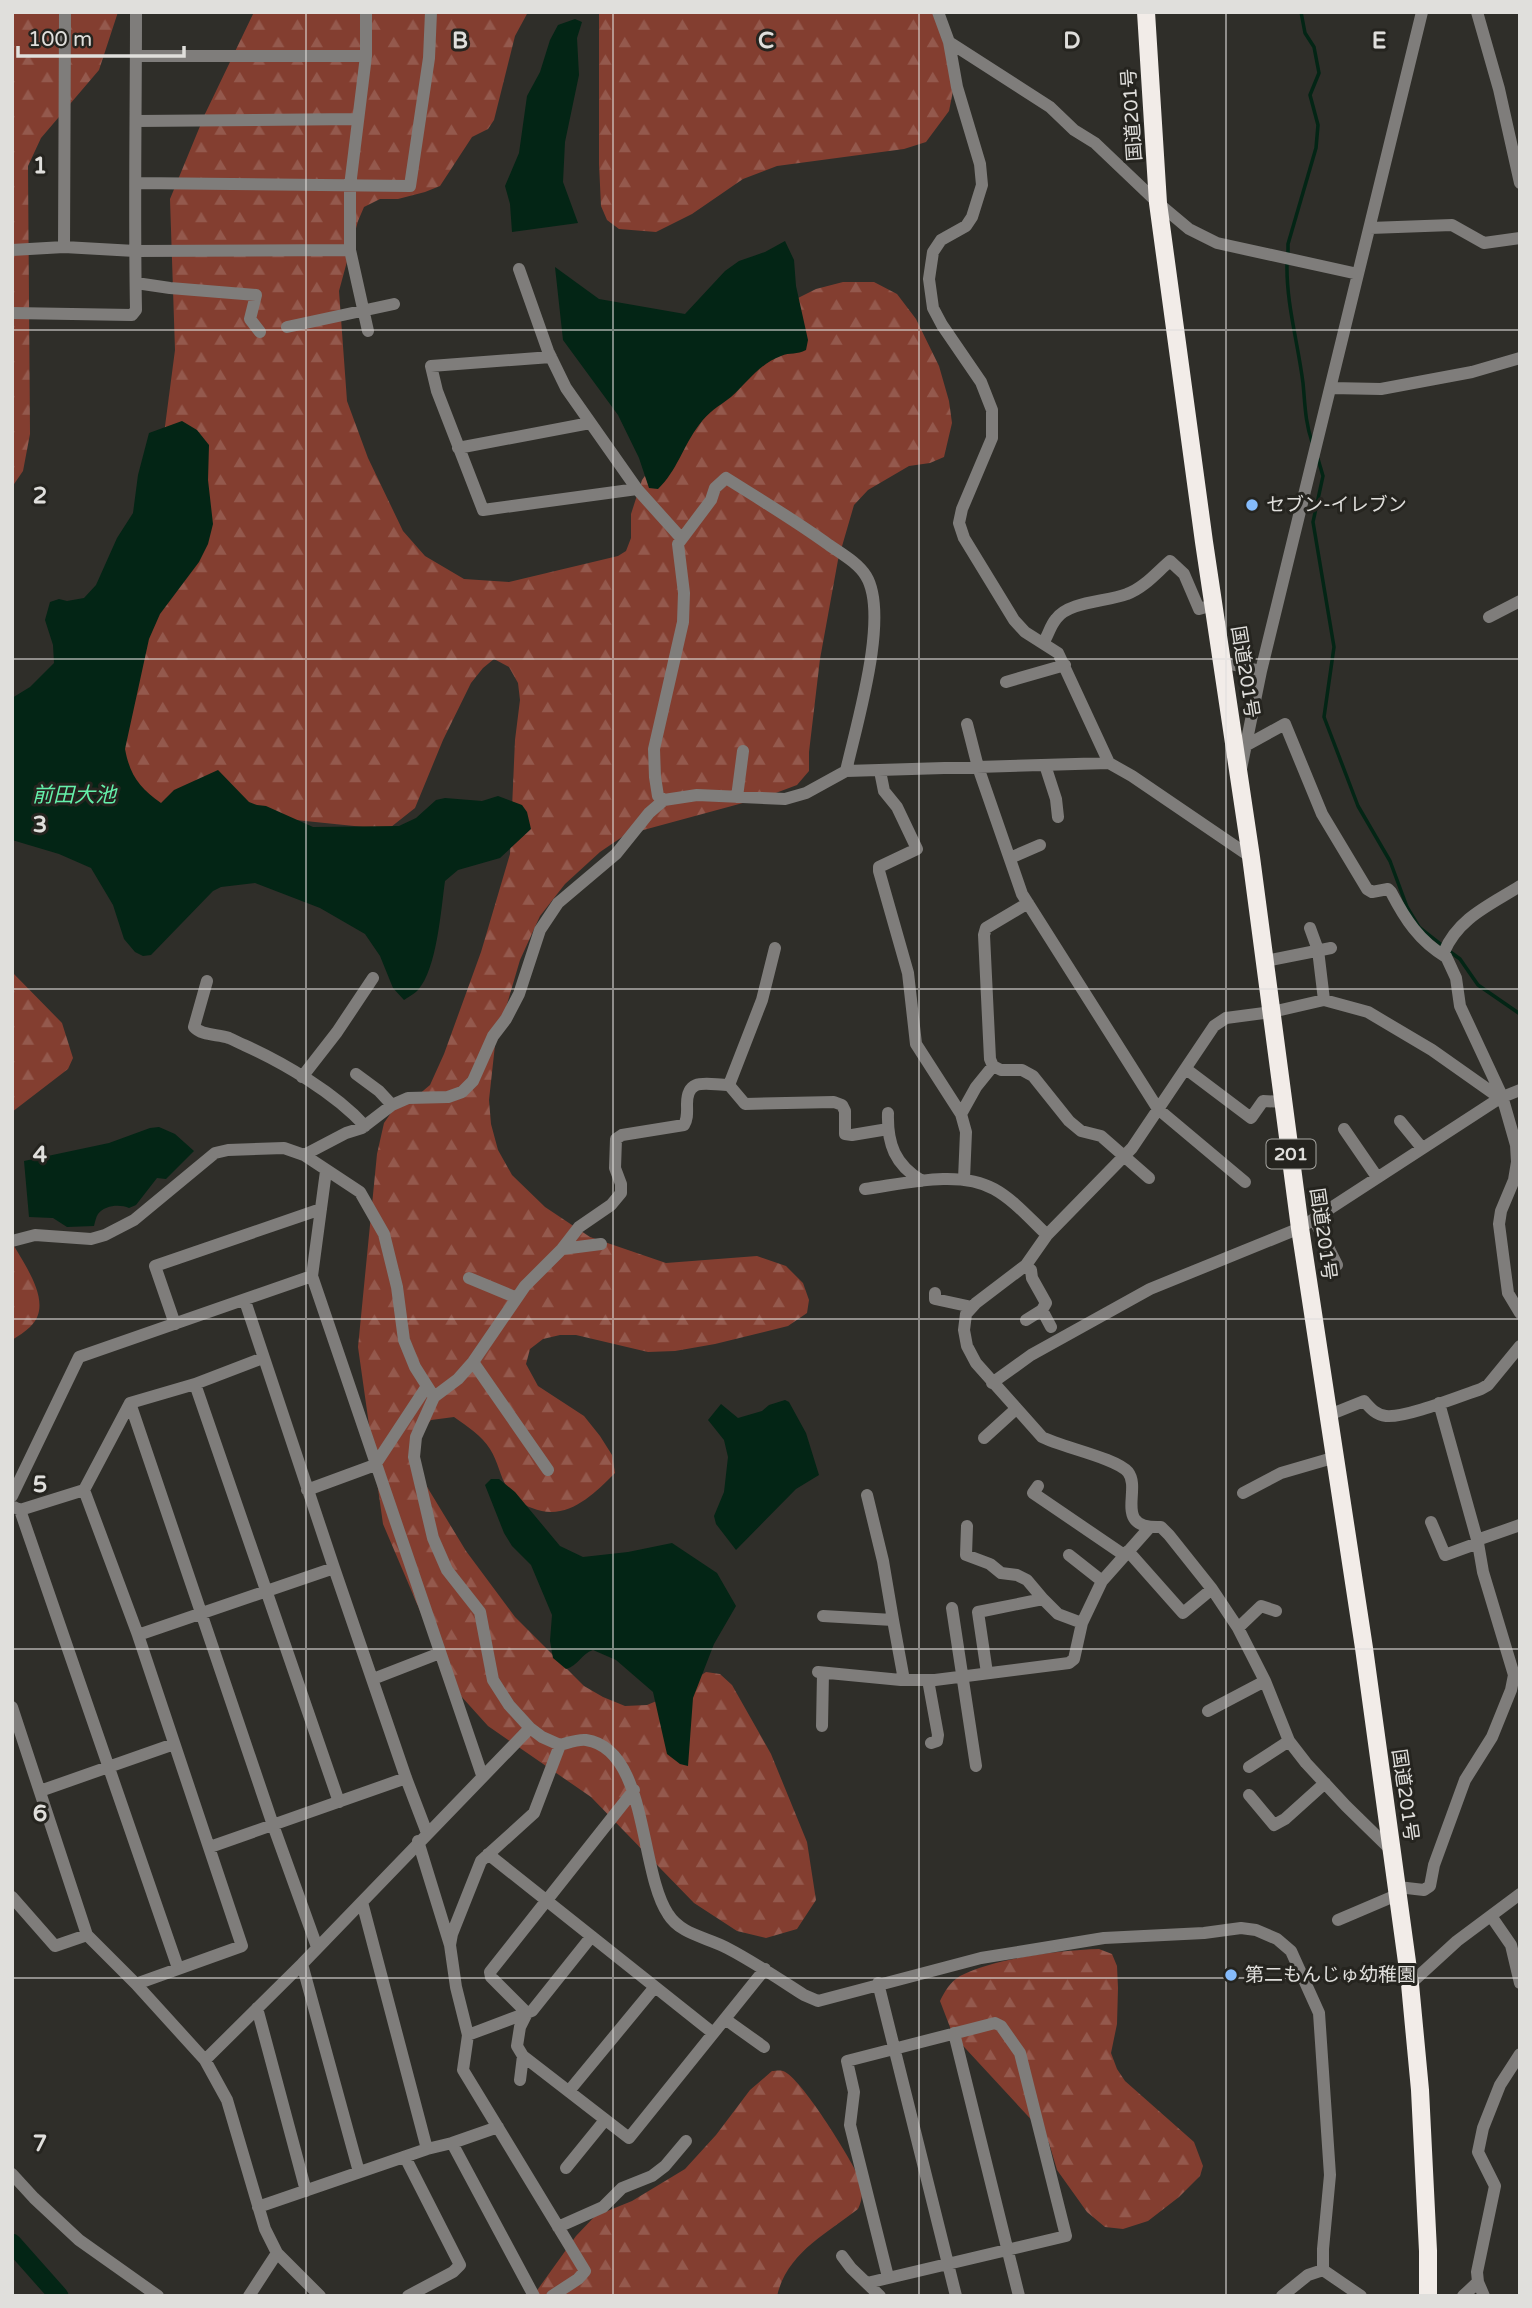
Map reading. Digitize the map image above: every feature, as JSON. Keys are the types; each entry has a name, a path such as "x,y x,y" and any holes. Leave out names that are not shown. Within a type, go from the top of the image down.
{"highway":[{"name":"国道201号","path":"1146,12 1158,204 1284,1102 1307,1223 1329,1415 1410,1984 1420,2090 1428,2296"}],"street":[{"path":"64,247 65,12"},
{"path":"12,313 132,315 136,310 136,12"},
{"path":"366,12 366,56 350,186 350,250 368,331"},
{"path":"136,183 410,186 429,58 431,12"},
{"path":"937,12 949,42 957,87 980,164 982,185 972,217 966,226 941,240 933,252 929,279 933,308 981,382 992,410 992,438 962,509 959,523 964,538 1014,620 1025,632 1058,653 1109,763"},
{"path":"1239,779 1261,671 1422,12"},
{"path":"1477,12 1499,89 1520,183"},
{"path":"949,42 1050,107 1074,130 1095,143 1158,204 1189,229 1217,243 1358,274"},
{"path":"136,56 366,56"},
{"path":"137,121 357,119"},
{"path":"1370,228 1452,225 1484,243 1520,239"},
{"path":"12,250 64,247 135,251 350,250"},
{"path":"519,269 551,357 566,388 637,489 681,538"},
{"path":"136,283 256,295 250,319 260,332"},
{"path":"288,327 394,304"},
{"path":"551,357 430,366 483,510 637,489"},
{"path":"1331,388 1381,389 1472,372 1520,358"},
{"path":"458,447 590,423"},
{"path":"664,800 658,796 654,777 654,749 685,607 678,544 710,500 715,488 726,478 853,562 866,577 874,600 869,670 846,771"},
{"path":"1043,643 1055,620 1064,612 1137,590 1170,561 1184,575 1199,609 1213,605"},
{"path":"1489,617 1520,601"},
{"path":"1222,662 1261,671"},
{"path":"1006,682 1065,665"},
{"path":"967,724 978,767 1022,894 1158,1110 1245,1182"},
{"path":"1245,746 1285,724 1322,814 1367,889 1372,892 1388,889 1409,925 1425,942 1446,951"},
{"path":"737,797 743,751"},
{"path":"304,1155 365,1126 393,1105 408,1098 447,1097 462,1092 473,1081 493,1036 519,995 540,930 558,903 616,854 649,813 664,800 697,795 785,799 806,793 846,771 1109,763 1251,857"},
{"path":"1045,765 1056,799 1058,817"},
{"path":"880,771 884,791 897,807 917,849 884,864 879,867 879,871 908,973 916,1044 961,1114 966,1132 964,1179"},
{"path":"1010,858 1040,845"},
{"path":"1520,886 1467,919 1453,933 1446,951 1456,978 1460,1006 1501,1097 1516,1145 1514,1180 1501,1211 1499,1224 1508,1293 1520,1313"},
{"path":"1028,903 990,924 984,935 990,1059 993,1066 1002,1070 1022,1070 1033,1076 1069,1121 1081,1130 1101,1136 1149,1178"},
{"path":"1310,928 1325,949 1324,1000"},
{"path":"729,1085 762,1000 775,948"},
{"path":"1265,961 1325,949"},
{"path":"302,1077 337,1032 373,978"},
{"path":"207,981 195,1019 194,1027 198,1031 229,1038 302,1077 354,1114 365,1126"},
{"path":"1390,1849 1325,1783 1289,1741 1265,1681 1238,1628 1212,1589 1161,1527 1150,1527 1137,1520 1131,1512 1131,1478 1127,1470 1042,1437 976,1363 967,1346 964,1330 966,1314 1026,1265 1047,1235 1132,1148 1214,1027 1226,1018 1272,1012 1324,1000 1368,1012 1432,1050 1501,1097"},
{"path":"961,1114 976,1087 993,1066"},
{"path":"1185,1069 1251,1118 1263,1101 1284,1102"},
{"path":"356,1074 393,1105"},
{"path":"307,1490 376,1465 430,1392 458,1379 473,1362 525,1286 562,1249 579,1227 611,1205 621,1193 621,1184 615,1168 616,1139 622,1135 684,1125 690,1087 729,1085 745,1104 834,1102 842,1105 845,1111 845,1134 888,1129"},
{"path":"992,1383 1031,1355 1150,1289 1307,1223 1501,1097 1520,1090"},
{"path":"888,1113 888,1129 899,1163 922,1181"},
{"path":"1400,1121 1422,1148"},
{"path":"1344,1129 1377,1177"},
{"path":"12,1241 35,1235 91,1239 105,1234 134,1220 215,1153 228,1150 284,1147 304,1155 359,1192 384,1234 397,1287 404,1340 415,1367 430,1392 416,1437 414,1457 433,1538 447,1570 480,1612 493,1681 509,1705 542,1737 560,1745 583,1739 601,1744 615,1755 635,1790 653,1884 668,1916 684,1930 724,1946 765,1969 804,1996 818,2001 981,1958 1104,1938 1204,1933 1241,1928 1256,1930 1277,1939 1292,1951 1319,2012 1330,2175 1323,2270"},
{"path":"326,1171 312,1276 482,1775"},
{"path":"865,1189 922,1181 964,1179 991,1187 1047,1235"},
{"path":"175,1324 155,1266 321,1209"},
{"path":"1307,1223 1337,1265"},
{"path":"562,1249 601,1244"},
{"path":"1011,1276 1020,1280 1031,1270 1040,1258 1036,1250"},
{"path":"1026,1320 1042,1310 1046,1303 1032,1278 1031,1270"},
{"path":"12,1496 79,1357 312,1276"},
{"path":"470,1278 517,1298"},
{"path":"935,1293 935,1299 972,1307"},
{"path":"245,1301 406,1778 423,1837 450,1945 456,1987 468,2035 463,2070 585,2271 578,2279 552,2296"},
{"path":"1042,1310 1051,1327"},
{"path":"1329,1415 1364,1401 1374,1412 1386,1416 1403,1415 1481,1390 1520,1346"},
{"path":"177,1968 16,1508 84,1490 130,1403 195,1384 263,1358"},
{"path":"473,1362 548,1470"},
{"path":"195,1384 339,1802"},
{"path":"1338,1920 1398,1891 1424,1890 1430,1886 1434,1865 1465,1780 1492,1737 1511,1690 1514,1675 1483,1572 1439,1402"},
{"path":"130,1403 317,1947"},
{"path":"984,1438 1016,1409"},
{"path":"1243,1493 1281,1473 1335,1457"},
{"path":"84,1490 138,1635 242,1946 136,1984"},
{"path":"1033,1494 1126,1553 1183,1613 1212,1589"},
{"path":"867,1495 883,1561 905,1680"},
{"path":"1431,1522 1445,1555 1520,1525"},
{"path":"967,1526 966,1555 990,1564 1001,1573 1017,1575 1027,1580 1058,1614 1082,1623"},
{"path":"822,1726 820,1673 928,1680 1069,1662 1074,1659 1082,1623 1102,1581 1150,1527"},
{"path":"1069,1555 1102,1581"},
{"path":"138,1635 334,1568"},
{"path":"987,1673 978,1612 1043,1600"},
{"path":"1238,1628 1261,1606 1276,1611"},
{"path":"951,1608 976,1766"},
{"path":"822,1616 892,1620"},
{"path":"955,1626 980,1622"},
{"path":"373,1679 440,1653"},
{"path":"928,1680 938,1735 937,1741 931,1743"},
{"path":"1208,1711 1265,1681"},
{"path":"12,1707 87,1935 205,2060 227,2100 265,2229 277,2253 305,2291 320,2296"},
{"path":"205,2060 302,1964 530,1728"},
{"path":"1249,1766 1289,1741"},
{"path":"40,1791 174,1744"},
{"path":"450,1945 481,1861 534,1813 560,1745"},
{"path":"210,1847 406,1778"},
{"path":"1248,1795 1274,1825 1285,1819 1325,1783"},
{"path":"527,2013 491,1977 490,1972 635,1790"},
{"path":"488,1854 713,2033"},
{"path":"1410,1984 1457,1941 1520,1894"},
{"path":"12,1897 55,1946 87,1935"},
{"path":"362,1902 427,2149"},
{"path":"1491,1916 1511,1945 1520,1983"},
{"path":"468,2035 532,2011 591,1937"},
{"path":"302,1964 359,2172"},
{"path":"527,2013 520,2027 517,2046 523,2056 629,2138 765,1969"},
{"path":"878,1983 956,2296"},
{"path":"569,2091 654,1988"},
{"path":"257,2008 306,2191"},
{"path":"724,2019 764,2047"},
{"path":"867,2283 1066,2236 1020,2053 1001,2026 995,2023 847,2061 855,2092 850,2124 888,2277"},
{"path":"954,2033 1020,2296"},
{"path":"1485,2296 1478,2282 1477,2272 1495,2186 1478,2151 1483,2128 1500,2085 1520,2054"},
{"path":"520,2080 523,2056"},
{"path":"566,2168 604,2120"},
{"path":"258,2207 499,2127"},
{"path":"558,2227 603,2207 622,2188 652,2176 665,2166 686,2141"},
{"path":"452,2143 534,2296"},
{"path":"405,2157 460,2264 453,2272 408,2296"},
{"path":"12,2174 79,2240 158,2296"},
{"path":"249,2296 277,2253"},
{"path":"842,2256 880,2296"},
{"path":"1282,2296 1308,2274 1323,2270 1361,2296"},
{"path":"1463,2296 1478,2282"}],"green space":[{"path":"12,12 118,12 99,70 41,138 28,166 30,434 23,471 12,487"},
{"path":"254,12 528,12 515,36 494,120 488,129 472,137 440,186 398,199 380,199 364,207 339,291 347,401 368,458 403,531 425,556 464,579 509,582 618,556 626,551 631,538 631,514 642,480 680,427 790,302 816,289 843,282 874,282 897,294 916,319 939,366 949,401 952,423 944,457 930,463 909,466 868,490 854,505 838,560 820,659 809,771 797,785 765,797 625,835 600,852 565,884 540,916 520,960 495,1045 489,1100 491,1124 498,1150 512,1175 545,1207 590,1237 666,1263 757,1256 786,1266 803,1283 809,1300 807,1313 788,1326 675,1351 648,1352 576,1335 543,1339 530,1349 526,1364 538,1386 584,1416 612,1455 615,1473 588,1498 567,1509 544,1511 529,1507 518,1500 505,1484 487,1444 454,1417 431,1420 414,1440 415,1467 466,1551 515,1617 584,1686 625,1706 647,1705 671,1695 706,1672 720,1674 732,1685 771,1754 807,1842 816,1900 797,1929 766,1938 737,1931 694,1903 591,1797 488,1726 442,1675 429,1632 383,1524 358,1347 377,1154 384,1123 395,1107 411,1101 430,1085 481,952 510,854 515,740 520,700 518,683 509,667 494,659 483,668 471,683 443,740 415,808 391,827 364,827 179,808 148,800 118,785 175,350 170,199 205,114"},
{"path":"599,12 941,12 953,91 949,111 926,142 904,149 777,166 743,179 692,214 656,232 619,229 607,220 601,206"},
{"path":"12,972 62,1023 73,1058 68,1069 12,1112"},
{"path":"12,1242 35,1285 39,1307 37,1318 30,1327 12,1340"},
{"path":"1099,1949 1112,1954 1117,1966 1117,2024 1111,2053 1117,2069 1125,2081 1194,2142 1203,2166 1200,2176 1179,2197 1148,2221 1123,2229 1105,2227 1087,2212 1057,2170 1049,2143 1039,2128 953,2035 940,2001 953,1981 991,1964 1028,1956"},
{"path":"772,2071 783,2071 791,2076 813,2102 854,2167 862,2193 858,2209 809,2246 789,2268 777,2296 533,2296 576,2236 595,2216 632,2201 685,2169 716,2135 750,2090"}],"water":[{"path":"575,19 582,22 577,38 579,75 565,142 563,182 578,223 512,232 510,204 505,186 519,153 527,96 540,72 550,40 558,25"},
{"path":"785,241 794,260 796,286 808,340 806,350 773,359 760,369 703,420 665,482 658,489 649,488 639,458 618,415 563,340 555,267 599,299 685,314 725,271 739,261 765,252"},
{"name":"前田大池","path":"182,421 197,430 209,445 208,480 213,524 208,544 199,562 160,614 149,639 125,749 133,774 147,792 161,803 174,790 218,770 249,802 266,806 313,827 399,826 416,818 436,800 445,798 482,801 498,796 522,805 527,812 531,829 500,858 458,870 445,881 430,968 418,990 404,1000 393,988 380,956 365,934 320,908 255,883 221,887 213,891 151,955 143,956 135,952 124,939 113,905 91,868 59,854 12,840 12,698 30,687 54,663 53,645 45,620 50,602 84,598 96,585 117,538 133,513 138,475 149,433"},
{"path":"159,1127 175,1134 194,1151 166,1179 157,1178 136,1205 105,1209 98,1214 94,1226 67,1227 53,1218 29,1217 24,1161 109,1143"},
{"path":"785,1400 789,1402 806,1433 819,1475 796,1489 736,1550 716,1524 714,1516 724,1492 728,1457 724,1440 708,1420 721,1404 738,1418"},
{"path":"491,1479 499,1479 515,1492 560,1546 583,1557 672,1543 717,1573 736,1606 714,1644 693,1698 688,1766 680,1764 667,1754 653,1692 616,1660 593,1650 566,1669 553,1658 550,1641 552,1615 531,1565 512,1546 504,1533 485,1485"}],"waterway":[{"path":"1288,255 1288,244 1316,148 1318,125 1310,95 1319,73 1314,47 1305,33 1301,12"},
{"path":"1287,263 1290,308 1312,442"},
{"path":"1318,459 1323,476 1313,522 1334,647 1324,717 1358,806 1390,861 1407,907 1419,927 1443,946"},
{"path":"1449,951 1460,959 1478,985 1520,1014"},
{"path":"12,2243 59,2296"}],"place":[{"name":"セブン-イレブン","path":"1252,505"},
{"name":"第二もんじゅ幼稚園","path":"1231,1975"}]}
